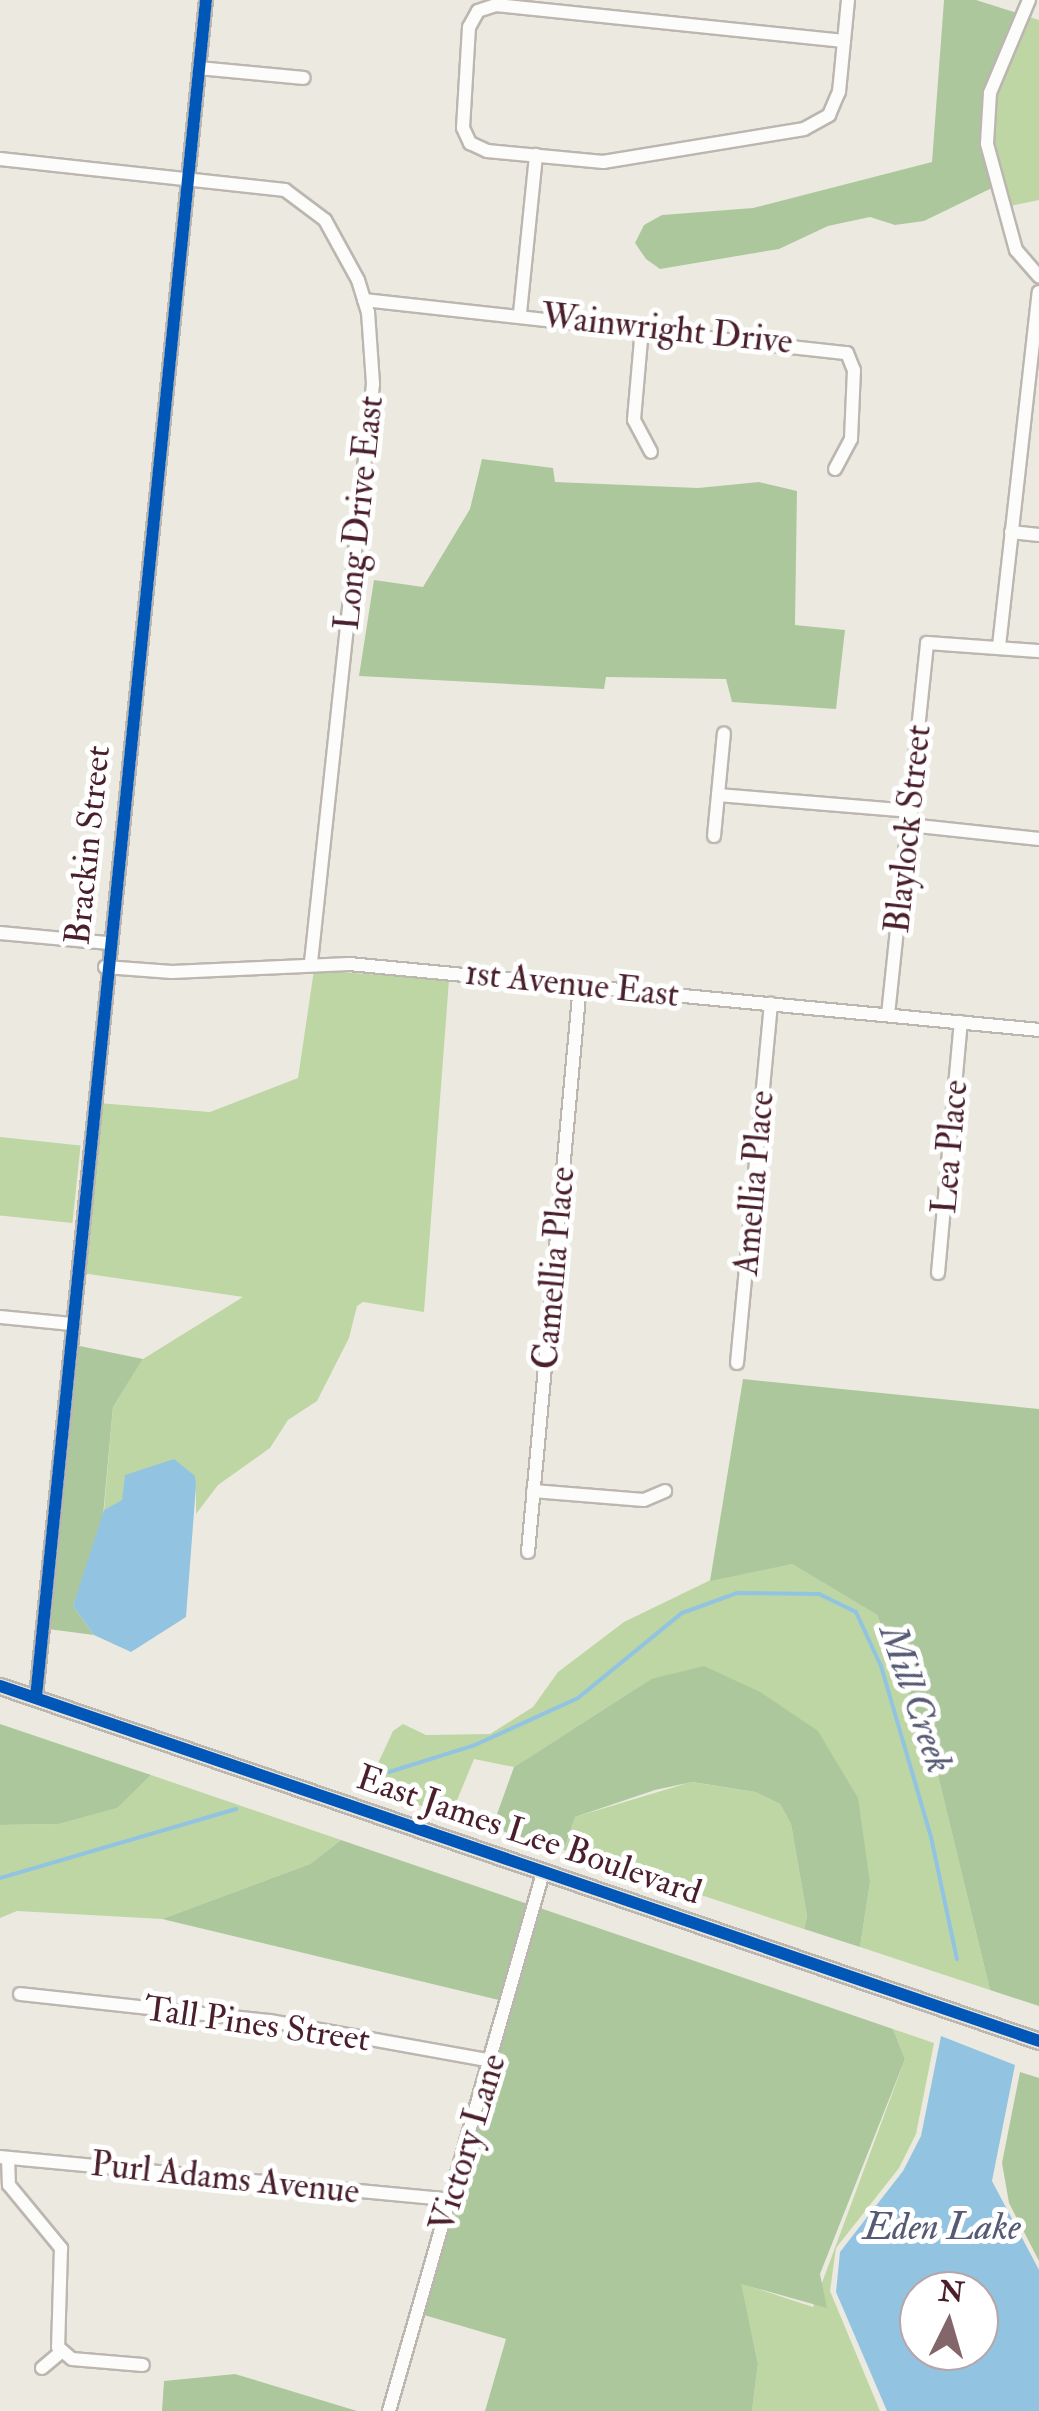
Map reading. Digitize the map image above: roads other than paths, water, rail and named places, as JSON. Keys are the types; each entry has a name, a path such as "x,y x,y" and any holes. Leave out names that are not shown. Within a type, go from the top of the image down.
{"main road":[{"name":"East James Lee Boulevard","path":"0,1686 1039,2041"}],"street":[{"name":"Brackin Street","path":"36,1697 107,943 206,0"},
{"path":"844,41 496,5 478,11 469,28 463,128 470,142 487,150 603,162 804,129 829,115 839,92 844,41 848,0"},
{"path":"1029,0 990,93 987,144 1016,250 1039,276"},
{"path":"199,68 304,78"},
{"path":"520,314 536,156"},
{"name":"Long Drive East","path":"0,159 271,187 307,203 350,262 364,300 373,384 311,962"},
{"path":"1039,292 999,646 1039,651"},
{"name":"Wainwright Drive","path":"364,300 520,314 847,353 854,370 851,439 835,469"},
{"path":"642,328 634,420 651,452"},
{"path":"1011,532 1039,535"},
{"name":"Blaylock Street","path":"888,1015 926,643 999,646"},
{"path":"714,836 724,733"},
{"path":"718,795 910,818 1039,839"},
{"path":"0,933 107,943"},
{"name":"1st Avenue East","path":"105,968 172,972 311,962 1039,1030"},
{"name":"Camellia Place","path":"528,1552 580,985"},
{"name":"Amellia Place","path":"737,1363 771,1004"},
{"name":"Lea Place","path":"938,1272 961,1022"},
{"path":"0,1316 71,1324"},
{"path":"533,1491 644,1500 665,1490"},
{"name":"Victory Lane","path":"389,2411 493,2060 543,1873"},
{"name":"Tall Pines Street","path":"20,1994 270,2021 493,2060"},
{"path":"5,2160 11,2189 62,2248 61,2352"},
{"name":"Purl Adams Avenue","path":"5,2160 451,2200"},
{"path":"42,2368 61,2352 143,2365"}],"water":[{"path":"174,1459 195,1476 196,1486 186,1617 131,1652 94,1635 73,1606 104,1510 122,1500 125,1475"},
{"name":"Eden Lake","path":"941,2036 1015,2065 992,2181 1039,2270 1039,2411 887,2411 836,2292 840,2252 903,2171 921,2136"}],"waterway":[{"name":"Mill Creek","path":"389,1772 475,1745 578,1698 682,1613 737,1593 819,1594 856,1612 881,1666 931,1837 957,1959"},
{"name":"Mill Creek","path":"0,1878 236,1809"}]}
